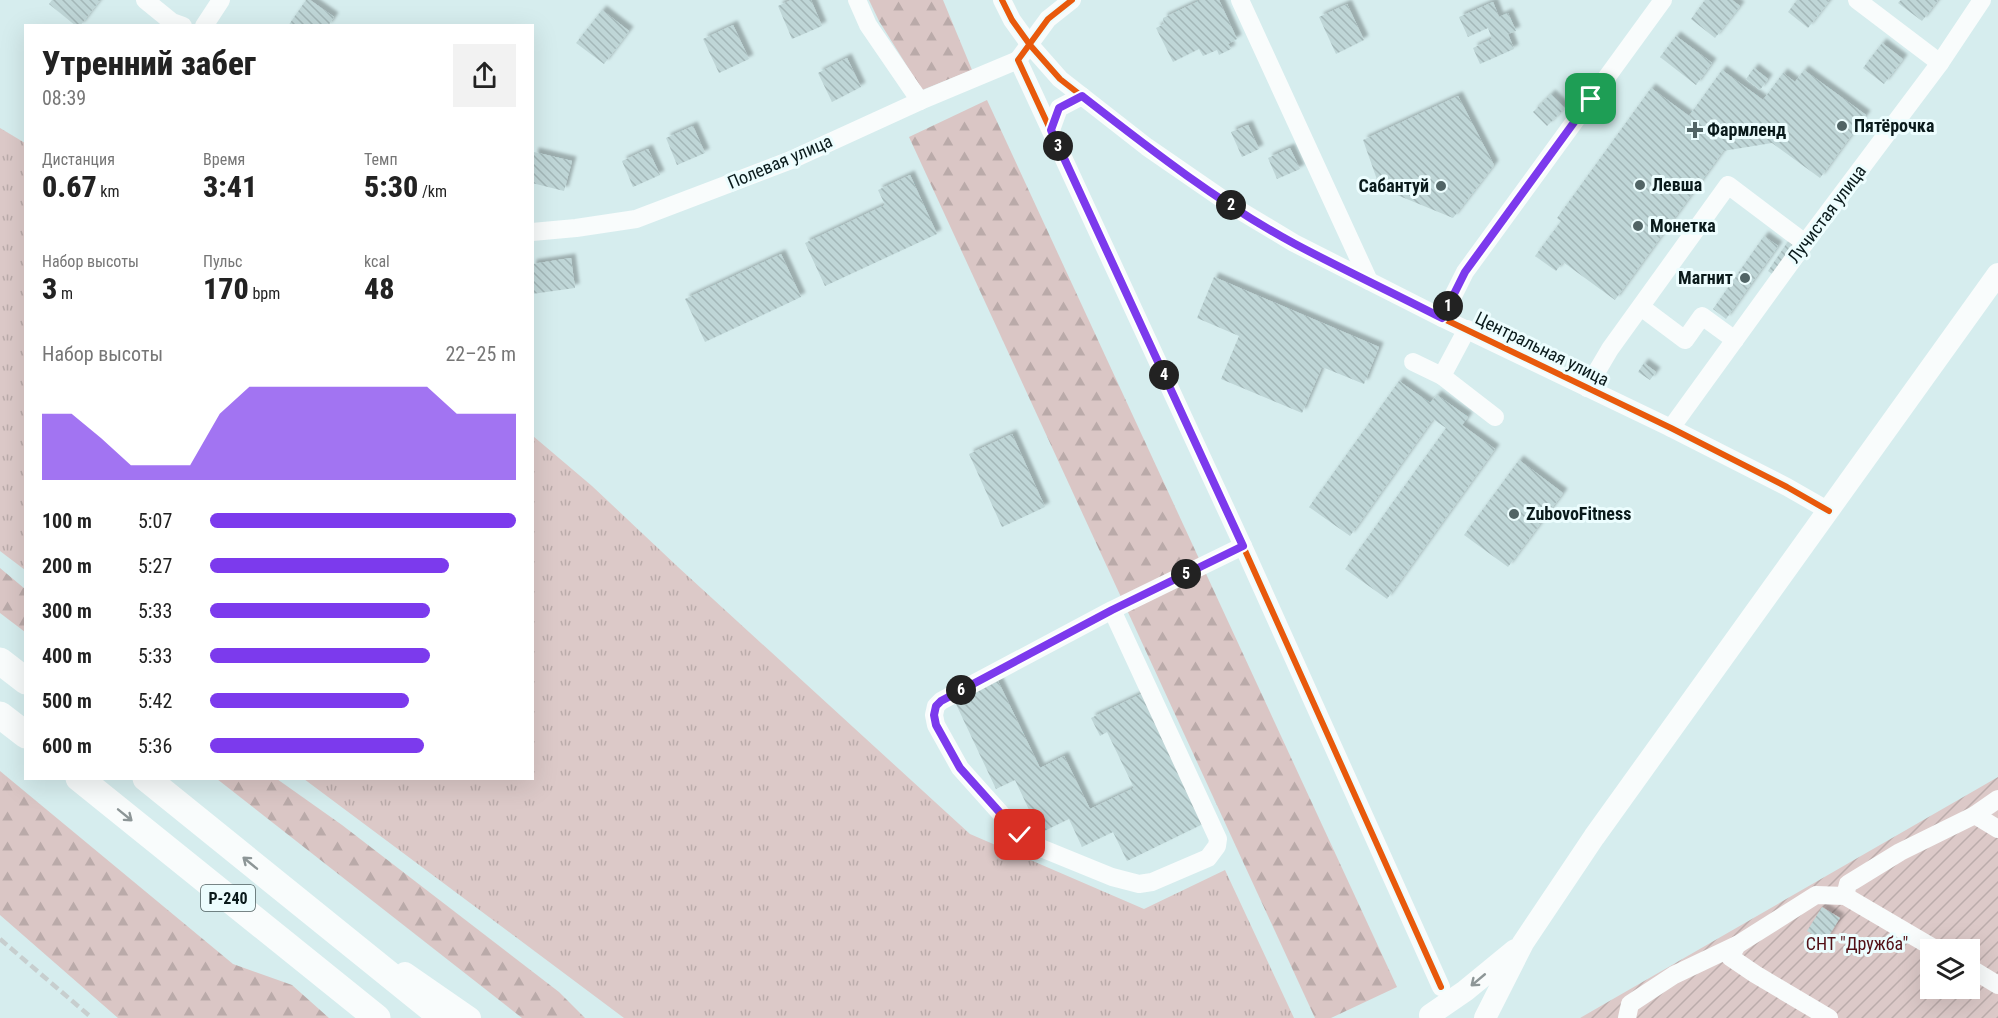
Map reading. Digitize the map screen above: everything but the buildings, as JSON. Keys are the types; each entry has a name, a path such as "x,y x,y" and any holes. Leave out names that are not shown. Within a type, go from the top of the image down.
{"highway":[{"path":"0,661 24,679"},
{"path":"0,715 24,733"},
{"name":"Р-240","path":"81,780 377,1018"},
{"name":"Р-240","path":"148,780 443,1018"}],"main road":[{"path":"1485,1018 1523,943 1594,837 1998,274"},
{"path":"285,891 470,1018"},
{"path":"1427,1017 1465,991 1523,943"},
{"path":"1427,1017 1453,1016 1456,1018"}],"street":[{"path":"145,0 178,24"},
{"path":"205,24 221,0"},
{"path":"857,0 868,25 920,101"},
{"name":"Центральная улица","path":"1002,0 1012,20 1030,45 1060,79 1147,147 1234,207 1294,243 1442,318 1671,428 1786,486 1829,511"},
{"path":"1072,0 1048,19 1018,60 1243,546 1441,987"},
{"path":"1240,0 1369,281"},
{"path":"1442,318 1465,272 1663,0"},
{"path":"1857,0 1940,63"},
{"name":"Лучистая улица","path":"1671,428 1805,243 1940,63 1982,0"},
{"name":"Полевая улица","path":"534,232 636,219 790,160 920,101 1018,60"},
{"path":"1051,130 1059,108 1082,96"},
{"path":"1587,388 1610,350 1728,185 1805,243"},
{"path":"1641,307 1685,340 1702,316 1735,340"},
{"path":"1442,376 1467,329"},
{"path":"1413,362 1442,376 1495,417"},
{"path":"1112,610 1218,839 1218,846 1208,858 1152,882 1139,884 1112,877 1031,844 1020,835 960,768 936,725 934,715 936,706 941,701 1112,610 1243,546"},
{"path":"1845,896 1848,884 1900,852 1975,815 1998,799"},
{"path":"1975,815 1998,829"},
{"path":"1627,1018 1630,1004 1674,975 1737,945 1816,895 1845,896 1920,940"},
{"path":"227,898 356,1018"},
{"path":"1737,945 1730,957 1829,1018"},
{"path":"1980,974 1998,985"}],"green space":[{"path":"869,0 943,0 972,70 922,90 879,21"},
{"path":"987,100 1397,987 1331,1018 1315,1018 909,137"},
{"path":"0,128 24,142 24,569 0,551"},
{"path":"534,437 592,486 970,834 1144,909 1225,870 1294,1018 624,1018 305,780 534,780"},
{"path":"0,568 24,588 24,631 0,613"},
{"path":"0,771 233,964 292,985 329,1018 118,1018 0,915"},
{"name":"СНТ \"Дружба\"","path":"1998,777 1998,1018 1580,1018"},
{"path":"218,780 278,780 342,825 559,992 585,1018 522,1018"}],"railway":[{"path":"0,939 92,1018"}],"cycle path":[{"path":"1002,0 1012,20 1030,45 1060,79 1147,147 1234,207 1294,243 1442,318 1671,428 1829,511"},
{"path":"1072,0 1048,19 1018,60 1243,546 1441,987"}],"place":[{"name":"Пятёрочка","path":"1842,126"},
{"name":"Фармленд","path":"1695,130"},
{"name":"Левша","path":"1640,185"},
{"name":"Сабантуй","path":"1441,186"},
{"name":"Монетка","path":"1638,226"},
{"name":"Магнит","path":"1745,278"},
{"name":"ZubovoFitness","path":"1514,514"}],"route":[{"path":"1020,835 960,768 936,725 934,715 936,706 941,701 1112,610 1243,546 1051,130 1059,108 1082,96 1147,147 1234,207 1294,243 1442,318 1465,272 1591,99"}]}
